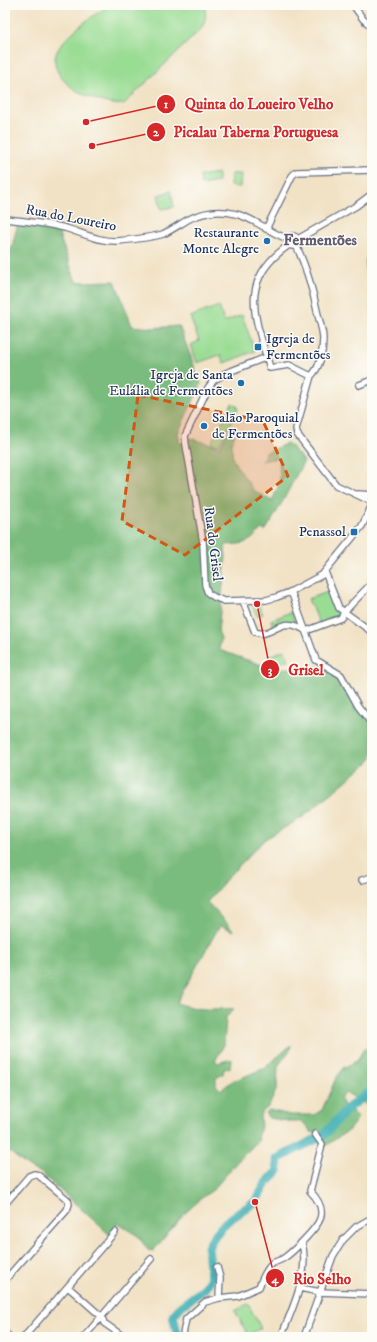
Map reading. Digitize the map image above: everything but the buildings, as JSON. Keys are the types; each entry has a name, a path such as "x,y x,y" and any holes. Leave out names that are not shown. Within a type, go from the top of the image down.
{"street":[{"path":"353,5 363,19 372,27"},
{"path":"266,229 292,176 296,172 372,170"},
{"path":"289,242 293,246 297,242 356,206 372,194"},
{"name":"Rua do Loureiro","path":"5,219 42,223 65,228 99,239 117,241 161,234 199,215 216,212 238,214 253,220 289,242"},
{"path":"311,376 289,365 270,368 255,320 255,289 258,278 264,267 293,236 297,242 306,268 322,334 322,351 317,371 311,376 297,423 297,434 336,485 370,501 372,505"},
{"path":"372,254 372,269"},
{"name":"Rua do Grisel","path":"267,357 226,373 214,380 208,388 185,436 202,542 205,586 208,593 224,602 266,600 291,591 322,575 362,526 372,505"},
{"path":"359,385 372,380"},
{"path":"354,494 372,495"},
{"path":"325,572 339,608 372,632"},
{"path":"306,631 340,618 372,583"},
{"path":"291,591 316,660 341,675 358,706 372,724"},
{"path":"243,601 255,632 259,634 292,624 299,626 306,631"},
{"path":"362,880 372,877"},
{"path":"184,1334 186,1319 204,1302 238,1296 259,1287 264,1275 273,1264 285,1257 302,1243 320,1219 320,1205 317,1198 310,1191 322,1144 315,1134"},
{"path":"5,1204 30,1176 34,1174 38,1175 68,1200 69,1204 68,1210 5,1280"},
{"path":"304,1337 333,1256 343,1240 356,1228 372,1218"},
{"path":"24,1337 115,1232"},
{"path":"281,1337 300,1288 304,1264 304,1250 302,1243"},
{"path":"84,1337 151,1259"},
{"path":"218,1267 220,1278 220,1298"},
{"path":"68,1287 102,1317 104,1323 124,1337"},
{"path":"300,1288 320,1292 372,1294"},
{"path":"5,1333 10,1337"}],"highlighted area":[{"path":"138,395 263,421 288,476 185,555 122,521"}],"green space":[{"path":"111,5 205,5 206,11 204,23 201,29 124,104 104,102 74,89 59,74 55,61 59,47 72,33 96,14"},
{"path":"218,173 218,182 201,185 200,176"},
{"path":"231,174 241,174 240,187 230,186"},
{"path":"171,191 174,207 161,209 158,195"},
{"path":"18,223 57,229 76,282 115,281 132,326 152,328 179,326 201,384 178,433 180,444 190,438 220,447 227,433 235,435 231,443 233,460 254,491 272,501 280,482 279,458 262,461 265,453 288,443 304,461 281,505 265,531 261,529 253,538 246,542 225,545 226,557 218,631 221,638 219,650 273,669 322,666 339,676 372,725 372,759 303,817 265,839 229,876 207,902 234,931 220,925 176,1003 200,1009 234,1009 226,1017 224,1045 215,1061 218,1063 231,1059 230,1068 224,1069 223,1074 216,1078 216,1085 221,1090 231,1082 265,1068 291,1045 290,1050 278,1066 277,1088 269,1106 260,1116 261,1127 258,1135 259,1140 236,1163 213,1190 183,1215 153,1251 148,1250 138,1236 117,1223 110,1235 40,1172 26,1165 5,1149 5,254 10,254"},
{"path":"219,306 224,322 242,315 255,351 224,363 220,355 197,363 191,345 199,341 190,317"},
{"path":"232,403 237,406 238,409 219,445 211,443"},
{"path":"328,592 333,607 339,614 319,623 308,599"},
{"path":"252,605 259,605 263,614 257,616"},
{"path":"291,612 295,622 288,621 284,623 280,619 278,620 279,624 273,626 271,620"},
{"path":"285,650 288,660 272,665 268,656"},
{"path":"364,1048 372,1052 372,1106 366,1105 358,1098 355,1098 347,1093 340,1097 344,1106 352,1108 353,1114 358,1118 349,1130 325,1146 317,1133 311,1132 301,1121 288,1121 269,1118 265,1113 269,1110 290,1115 314,1115 322,1110 336,1078 343,1068 357,1061"},
{"path":"248,1304 261,1328 248,1335 235,1311"}],"waterway":[{"path":"178,1337 173,1316 181,1306 204,1289 211,1278 208,1247 215,1235 226,1222 255,1202 267,1182 278,1171 277,1159 324,1135 348,1108 372,1089"}],"place":[{"name":"Quinta do Loueiro Velho","path":"86,122"},
{"name":"Picalau Taberna Portuguesa","path":"92,146"},
{"name":"Restaurante Monte Alegre","path":"267,241"},
{"name":"Igreja de Fermentões","path":"258,347"},
{"name":"Igreja de Santa Eulália de Fermentões","path":"241,383"},
{"name":"Salão Paroquial de Fermentões","path":"204,426"},
{"name":"Penassol","path":"354,532"},
{"name":"Grisel","path":"257,604"},
{"name":"Rio Selho","path":"255,1202"}],"district":[{"name":"Fermentões","path":"320,240"}]}
